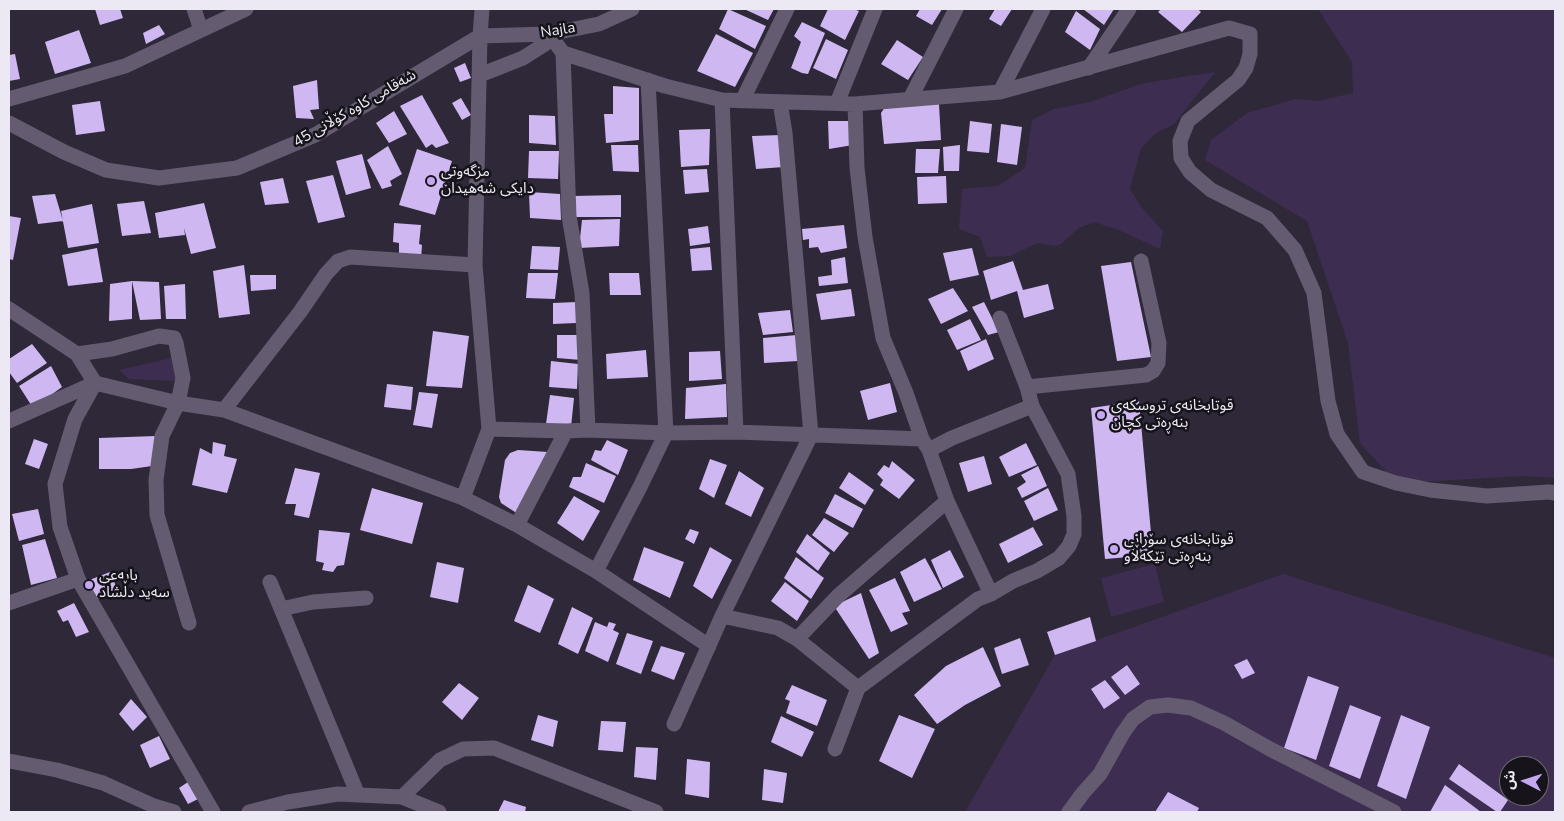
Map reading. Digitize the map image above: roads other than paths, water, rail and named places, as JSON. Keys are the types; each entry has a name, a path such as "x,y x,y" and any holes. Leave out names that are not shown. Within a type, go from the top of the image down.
{"street":[{"path":"194,9 201,30"},
{"path":"9,99 125,66 246,9"},
{"path":"463,498 489,429 475,265 482,9"},
{"name":"Najla","path":"480,36 549,34 599,24 632,9"},
{"path":"742,101 787,9"},
{"path":"837,103 875,9"},
{"path":"910,99 956,9"},
{"path":"1000,92 1043,9"},
{"path":"1090,68 1129,9"},
{"path":"563,53 648,80 722,100 855,104 1000,92 1230,28 1250,34 1250,54 1246,68 1238,80 1188,121 1180,142 1181,158 1190,172 1211,190 1266,218 1295,250 1314,293 1328,401 1337,434 1363,472 1396,483 1430,490 1487,496 1555,493"},
{"path":"480,75 523,58 545,44 549,34"},
{"path":"549,34 563,53 569,216 582,293 588,430"},
{"name":"شەقامی کاوە کۆڵانی 45","path":"9,123 64,152 106,170 159,178 237,168 315,135 480,36"},
{"path":"596,570 640,488 666,432 648,80"},
{"path":"722,100 736,432"},
{"path":"674,724 722,616 811,435 785,133 780,102"},
{"path":"855,104 858,178 865,237 883,338 947,501 991,594"},
{"path":"224,410 300,312 326,274 338,261 350,257 475,265"},
{"path":"1027,386 1146,375 1153,371 1158,362 1159,343 1141,261"},
{"path":"9,308 76,354 95,383"},
{"path":"835,749 858,688 978,598 991,594 1013,581 1037,571 1058,558 1069,546 1074,534 1074,516 1068,474 1032,406 1027,386 1000,318"},
{"path":"76,354 112,349 160,336 174,338 183,378 178,403 162,436 156,480 157,515 190,623"},
{"path":"95,383 75,419 56,484 60,528 78,579 213,812"},
{"path":"9,421 95,383 178,403 224,410 463,498 517,525 596,570 709,646"},
{"path":"489,429 736,432 811,435 926,444 952,438 1032,406"},
{"path":"517,525 566,431"},
{"path":"796,639 838,596 947,501"},
{"path":"9,603 78,579"},
{"path":"270,582 358,795"},
{"path":"281,609 313,602 366,598"},
{"path":"722,616 778,628 796,639 858,688"},
{"path":"1068,812 1100,774 1123,732 1133,719 1150,707 1168,705 1191,708 1224,723 1270,749 1394,812"},
{"path":"402,797 440,760 464,749 494,748 656,812"},
{"path":"9,761 57,770 102,783 154,806 174,812"},
{"path":"249,812 288,802 338,794 402,797 439,812"}],"place":[{"name":"مزگەوتی دایکی شەهیدان","path":"431,181"},
{"name":"قوتابخانەی تروسکەی بنەڕەتی کچان","path":"1101,415"},
{"name":"قوتابخانەی سۆرانی بنەڕەتی تێکەڵاو","path":"1114,549"},
{"name":"بایەعی سەید دڵشاد","path":"89,585"}]}
